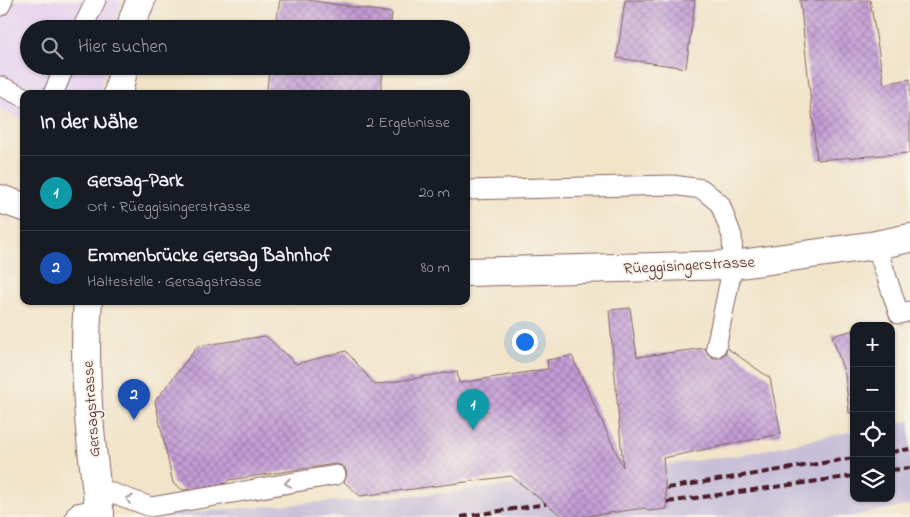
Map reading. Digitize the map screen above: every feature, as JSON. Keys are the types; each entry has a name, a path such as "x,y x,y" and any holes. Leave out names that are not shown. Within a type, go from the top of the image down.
{"street":[{"path":"133,20 141,0"},
{"path":"119,90 122,75"},
{"path":"0,199 20,206"},
{"name":"Rüeggisingerstrasse","path":"470,272 733,264 876,245 910,238"},
{"name":"Gersagstrasse","path":"88,305 86,333 90,425 96,487 93,516"}],"lane":[{"path":"0,6 3,0"},
{"path":"86,20 96,0"},
{"path":"55,90 61,75"},
{"path":"0,86 20,95"},
{"path":"470,190 672,185 702,189 720,204 732,236 733,264 716,347"},
{"path":"876,245 899,314 910,311"},
{"path":"96,487 151,507 336,475"}],"shaded area":[{"path":"0,0 122,0 117,20 20,20 20,75 104,75 100,90 20,90 20,118 0,109"},
{"path":"910,421 910,505 848,517 154,517 155,515 455,492 740,455 850,432 850,502 895,502 895,423"}],"building":[{"path":"280,0 308,0 392,13 391,20 277,20"},
{"path":"625,0 695,0 686,68 617,58"},
{"path":"800,0 870,0 884,84 910,79 910,153 817,160"},
{"path":"269,75 383,75 381,90 267,90"},
{"path":"630,308 637,357 705,348 709,356 719,358 725,354 727,348 770,378 781,434 663,458 667,509 649,511 645,508 580,517 563,517 511,476 360,496 344,482 347,474 345,468 335,464 229,480 226,483 183,490 173,483 155,401 198,346 266,336 296,364 346,351 375,385 457,371 459,383 548,369 547,360 572,356 623,467 609,310"},
{"path":"850,331 850,413 845,375 832,336"}],"railway":[{"path":"895,451 910,449"},
{"path":"667,488 850,459"},
{"path":"895,470 910,468"},
{"path":"667,502 850,477"},
{"path":"461,517 546,504"}],"place":[{"name":"Emmenbrücke Gersag Bahnhof","path":"134,420"},
{"name":"Gersag-Park","path":"473,430"}]}
